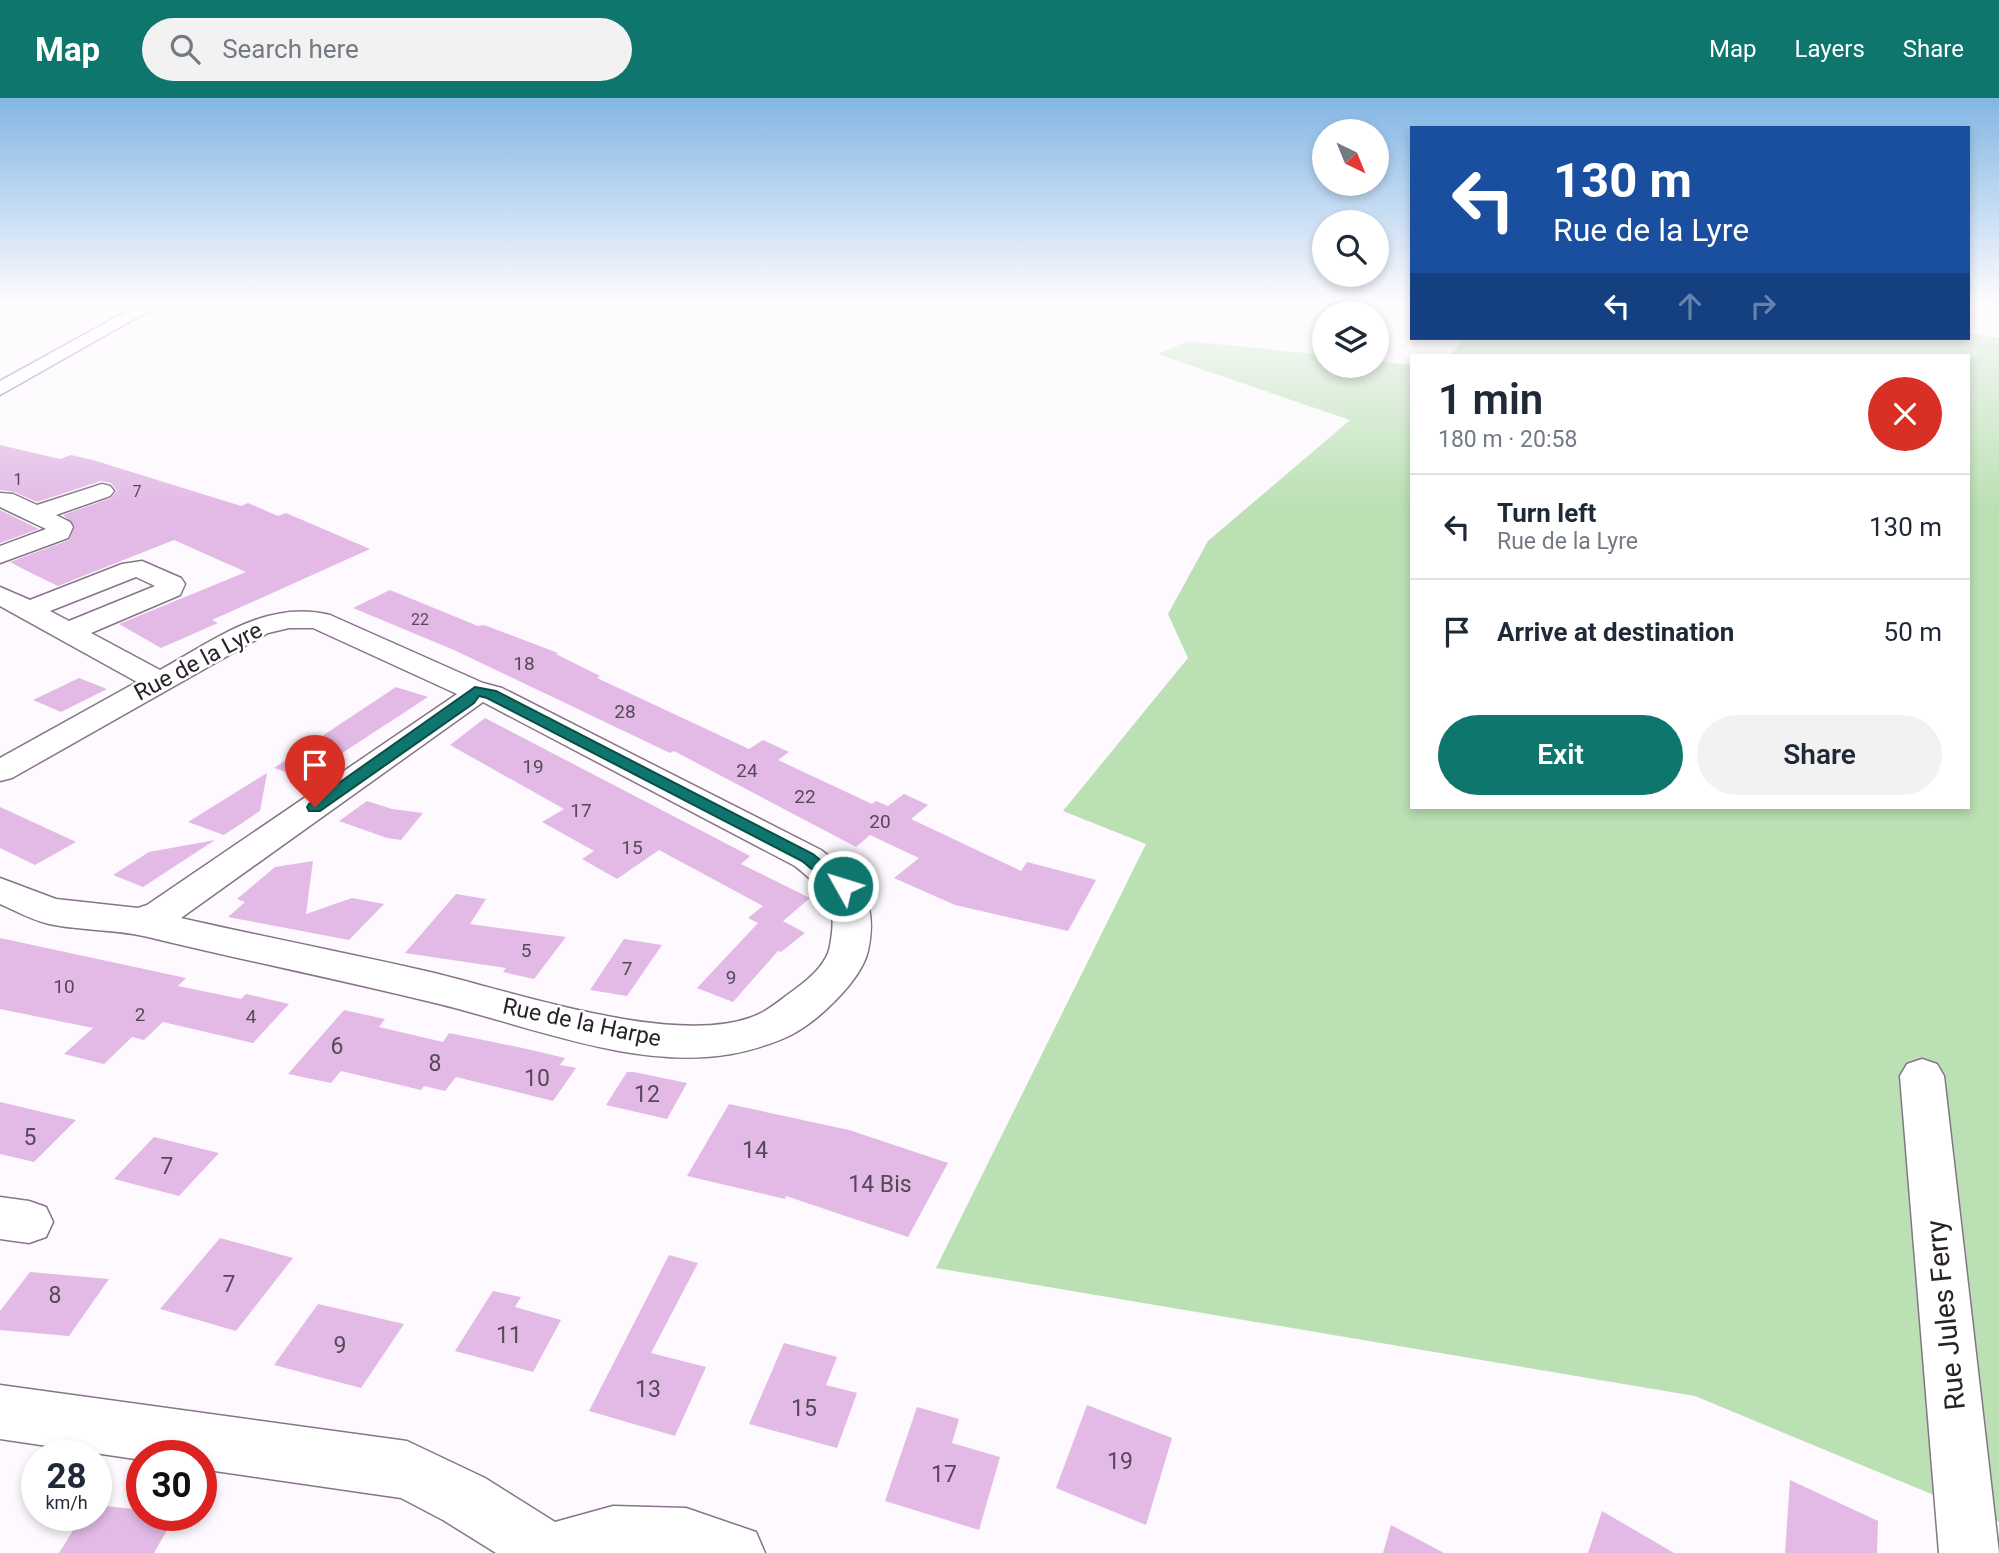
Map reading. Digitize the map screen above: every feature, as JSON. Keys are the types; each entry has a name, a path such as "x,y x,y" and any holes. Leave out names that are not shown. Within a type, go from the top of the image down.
{"street":[{"path":"0,389 29,373"},
{"path":"35,514 102,491"},
{"path":"0,500 5,499 61,527 59,533 0,555"},
{"path":"29,610 131,570 142,569 172,584 170,589 68,632"},
{"path":"0,595 158,681"},
{"name":"Rue de la Lyre","path":"0,771 258,627 283,619 303,617 320,621 475,691"},
{"path":"0,890 50,911 141,922 160,914 469,700 475,691"},
{"name":"Rue de la Harpe","path":"141,922 268,953 435,987 538,1016 644,1039 692,1042 751,1033 801,1010 829,981 848,955 855,915 843,886 808,858 491,694 475,691"},
{"name":"Rue Jules Ferry","path":"1922,1076 1969,1553"},
{"path":"0,1412 407,1470 464,1499 551,1553 613,1536 686,1538 735,1553"}],"green space":[{"path":"1212,373 1312,373 1312,378 1389,378 1389,373 1410,373 1410,809 1970,809 1970,373 1999,373 1999,1522 1695,1396 936,1268 1146,844 1063,811 1188,658 1168,614 1208,541 1350,420"}],"building":[{"path":"0,445 60,459 71,455 93,460 241,506 248,503 278,516 286,513 370,549 212,620 218,623 161,648 119,624 246,572 174,540 58,586 29,572 10,562 69,540 75,526 63,515 111,498 117,491 111,483 101,481 37,502 14,492 0,490"},
{"path":"0,510 39,529 0,543"},
{"path":"390,590 478,626 484,625 558,653 556,654 600,676 597,678 749,749 763,740 789,752 778,760 872,804 876,801 888,806 904,794 928,805 911,819 1021,871 1027,862 1096,880 1068,931 955,905 894,878 919,858 870,835 856,847 674,751 670,753 454,650 353,608"},
{"path":"79,678 107,689 61,712 33,700"},
{"path":"396,687 428,697 304,778 274,768"},
{"path":"485,718 750,856 741,864 810,898 783,921 805,933 781,952 778,951 733,1002 697,988 758,923 748,918 763,906 659,850 617,879 582,859 594,851 542,822 564,809 450,745"},
{"path":"267,773 260,811 224,835 188,822"},
{"path":"367,801 392,809 423,813 401,840 387,838 339,821"},
{"path":"0,807 76,842 35,865 0,848"},
{"path":"215,840 143,887 113,875 149,852"},
{"path":"313,861 306,914 352,898 384,904 349,940 228,917 245,902 237,899 275,867"},
{"path":"456,894 486,899 470,924 566,937 534,979 503,972 506,968 405,953"},
{"path":"0,938 186,978 178,986 241,999 246,994 289,1004 253,1043 163,1022 144,1040 132,1037 104,1064 64,1054 93,1028 0,1009"},
{"path":"624,939 662,945 627,996 590,990"},
{"path":"344,1010 385,1019 379,1027 443,1042 449,1033 527,1049 565,1058 560,1065 576,1068 553,1101 456,1077 445,1091 424,1086 421,1090 341,1071 331,1083 288,1074"},
{"path":"627,1072 687,1083 667,1119 606,1105"},
{"path":"0,1102 76,1120 34,1162 0,1154"},
{"path":"729,1104 849,1130 948,1163 908,1237 786,1196 785,1199 687,1176"},
{"path":"154,1137 219,1153 179,1196 114,1179"},
{"path":"220,1238 293,1258 236,1331 160,1309"},
{"path":"669,1255 698,1263 651,1353 706,1367 675,1436 589,1411"},
{"path":"30,1272 109,1279 69,1336 0,1330 0,1311"},
{"path":"493,1291 521,1297 515,1307 561,1320 533,1372 455,1351"},
{"path":"318,1304 404,1324 361,1388 274,1365"},
{"path":"784,1343 837,1357 826,1385 857,1393 837,1448 749,1424"},
{"path":"1087,1405 1172,1438 1146,1525 1056,1488"},
{"path":"917,1407 959,1419 952,1443 1000,1457 979,1530 885,1501"},
{"path":"1790,1480 1878,1521 1877,1553 1785,1553"},
{"path":"112,1507 126,1508 126,1531 166,1531 154,1553 59,1553 73,1531 112,1531"},
{"path":"1602,1511 1674,1553 1588,1553"},
{"path":"1391,1525 1444,1553 1383,1553"}],"route":[{"path":"315,807 469,700 475,691 491,694 808,858 843,886"}]}
